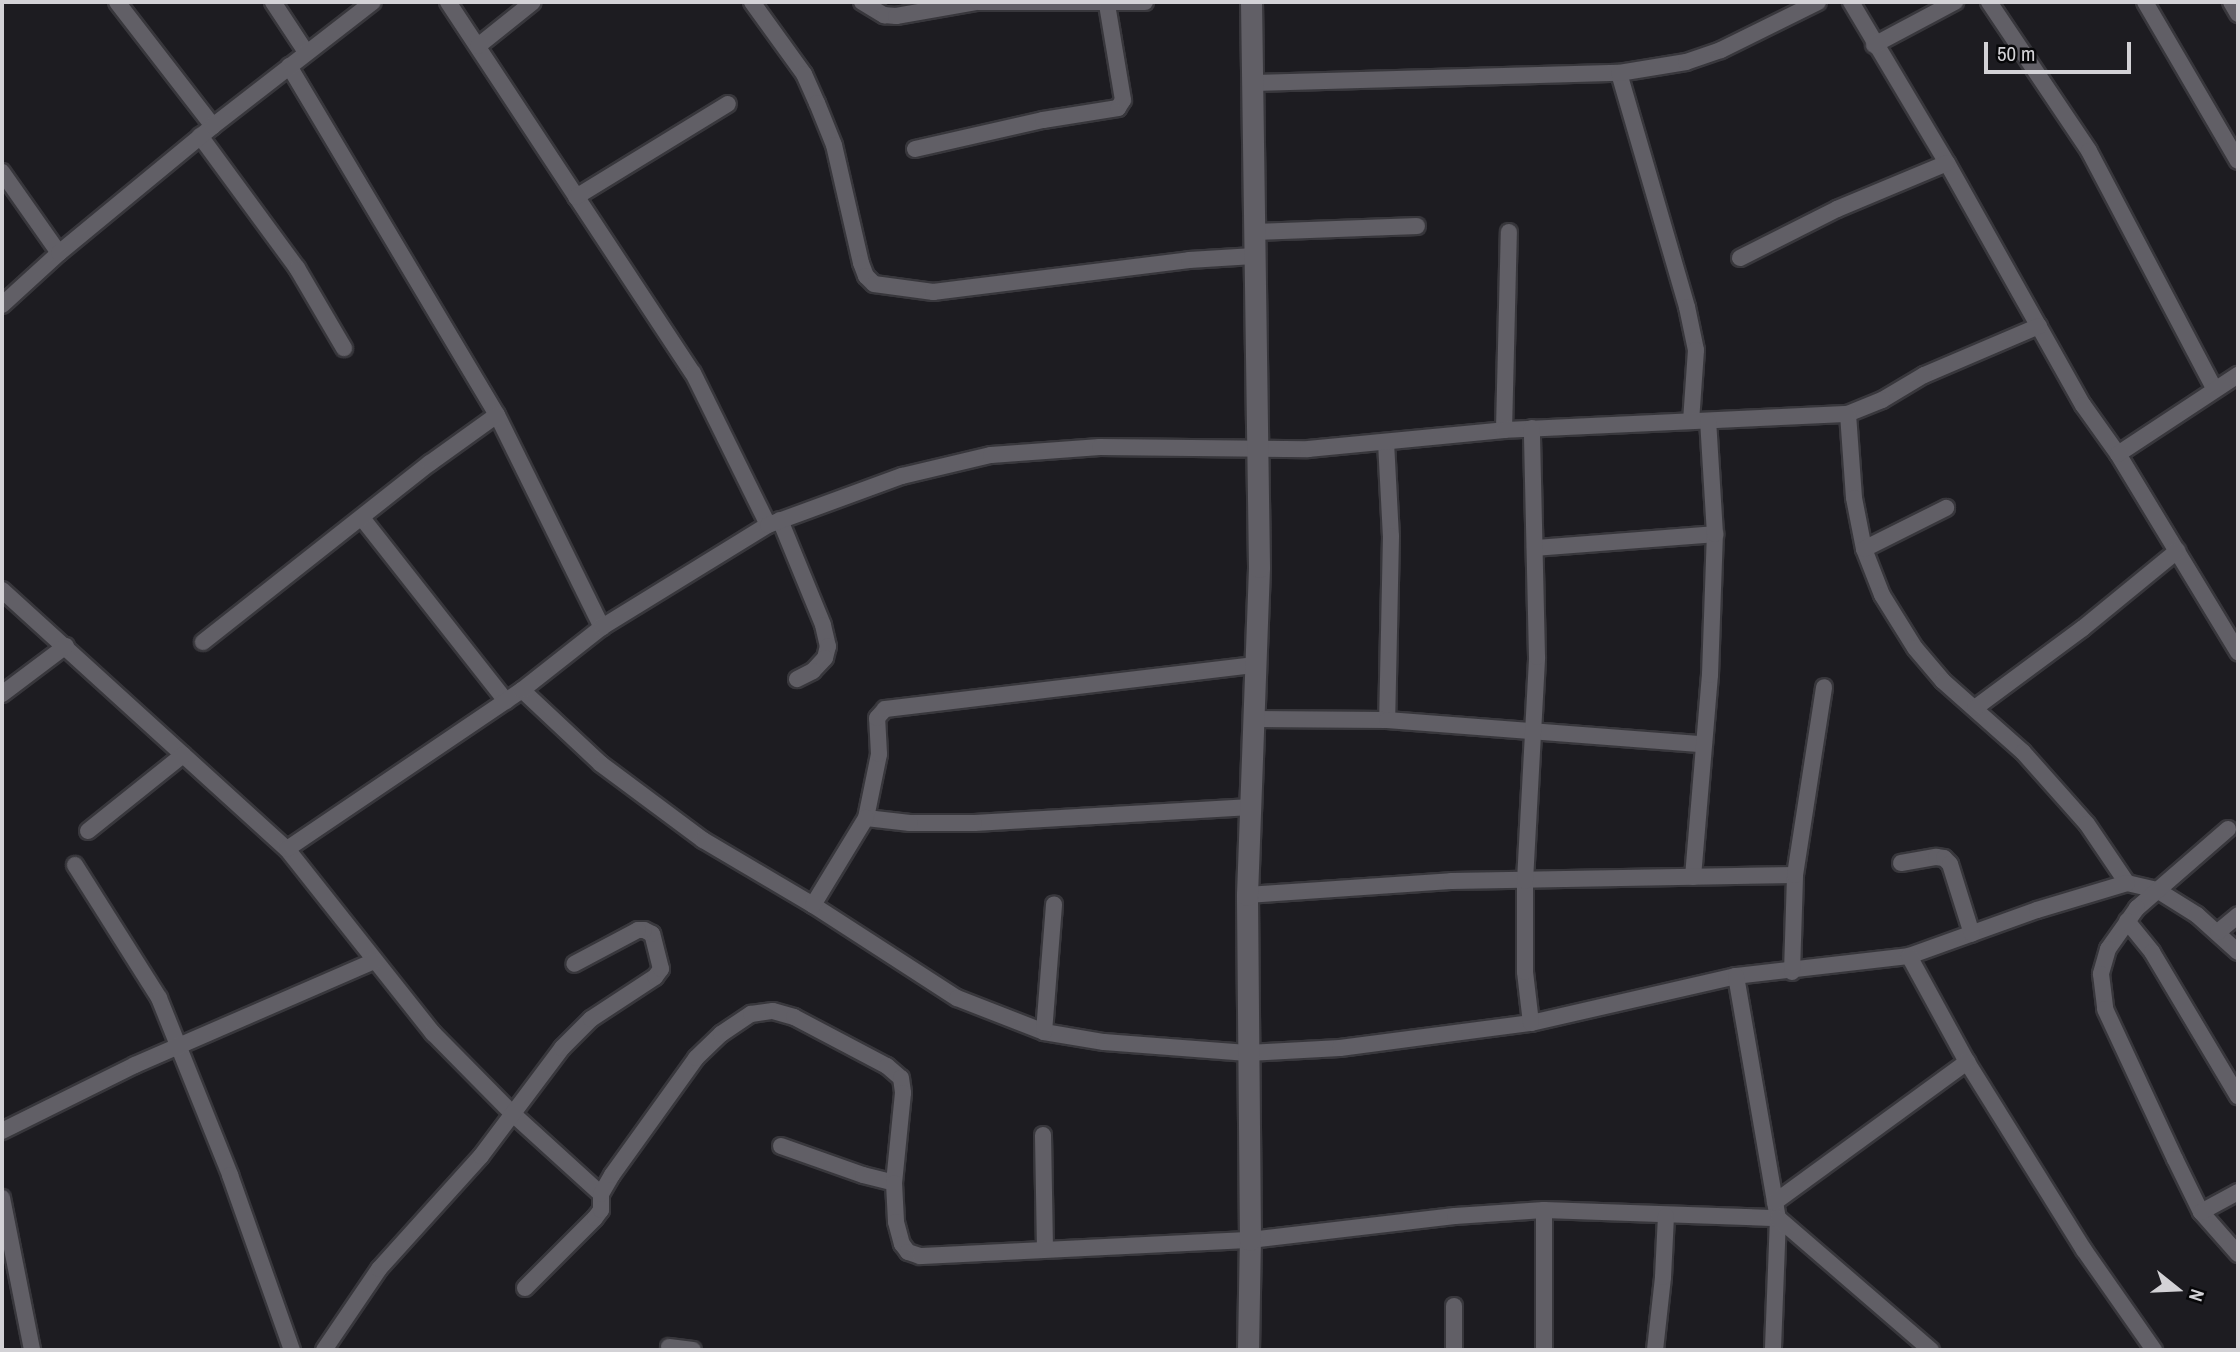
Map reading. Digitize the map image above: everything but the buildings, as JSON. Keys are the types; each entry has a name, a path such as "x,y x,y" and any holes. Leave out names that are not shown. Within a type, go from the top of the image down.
{"street":[{"path":"117,2 297,268 344,348"},
{"path":"273,2 306,52"},
{"path":"2,305 59,253 206,131 373,2"},
{"path":"448,2 693,373 774,523 819,614 828,646 825,658 813,671 797,679"},
{"path":"478,46 533,2"},
{"path":"752,2 804,74 817,103 834,145 860,263 866,276 874,284 933,292 1189,260 1254,256"},
{"path":"862,2 884,15 925,6 977,2 1145,2"},
{"path":"1248,1350 1251,1240 1247,895 1259,567 1251,2"},
{"path":"1254,83 1619,73 1686,62 1721,50 1818,2"},
{"path":"1851,2 1874,45 1947,163 2083,405 2118,454 2238,652"},
{"path":"1874,45 1955,2"},
{"path":"1989,2 2090,151 2214,388"},
{"path":"2145,2 2238,161"},
{"path":"2231,2 2238,14"},
{"path":"915,149 1122,105 1107,4"},
{"path":"289,66 497,415 602,627"},
{"path":"1619,73 1696,350 1691,421"},
{"path":"576,197 728,104"},
{"path":"1740,258 1837,209 1947,163"},
{"path":"2,172 59,253"},
{"path":"1256,232 1417,226"},
{"path":"1504,430 1509,232"},
{"path":"287,849 522,690 602,627 774,523 902,476 991,455 1100,447 1258,451 1532,428 1848,414 1882,400 1924,375 2039,326"},
{"path":"2118,454 2214,388 2238,377"},
{"path":"1848,414 1851,472 1864,549 1882,595 1915,648 1943,681 2023,752 2087,824 2127,883"},
{"path":"204,642 497,415"},
{"path":"1693,877 1702,744 1710,675 1714,534 1708,421"},
{"path":"1531,1023 1525,972 1525,881 1535,733 1532,428"},
{"path":"1386,442 1391,562 1387,720"},
{"path":"1864,549 1946,508"},
{"path":"362,518 506,701"},
{"path":"1535,548 1714,534"},
{"path":"1975,708 2083,628 2177,551"},
{"path":"2,590 287,849 433,1032 513,1114 601,1194"},
{"path":"2,694 66,646"},
{"path":"813,905 866,818 879,754 877,718 884,709 1254,665"},
{"path":"1792,972 1795,875 1824,687"},
{"path":"522,690 601,764 703,841 813,905 957,998 1044,1032 1104,1042 1248,1053 1340,1048 1531,1023 1736,976 1792,972 1909,956 2037,910 2127,883 2157,890 2218,932 2238,952"},
{"path":"1253,719 1387,720 1702,744"},
{"path":"88,831 183,755"},
{"path":"866,818 910,823 988,823 1251,807"},
{"path":"2228,829 2157,890 2127,921 2108,949 2101,974 2105,1009 2202,1212 2238,1254"},
{"path":"1902,863 1936,857 1944,858 1950,863 1972,934"},
{"path":"75,864 149,980 230,1175 292,1350"},
{"path":"1247,895 1451,881 1795,875"},
{"path":"1044,1032 1054,904"},
{"path":"2218,932 2238,915"},
{"path":"2127,921 2152,952 2238,1096"},
{"path":"324,1350 379,1269 481,1157 562,1048 591,1019 655,977 661,969 652,934 644,930 638,930 574,964"},
{"path":"1909,956 1967,1062 2084,1250 2154,1350"},
{"path":"2,1131 69,1096 374,961"},
{"path":"1736,976 1777,1210 1778,1347"},
{"path":"525,1288 596,1218 601,1210 601,1194 621,1160 696,1058 722,1034 751,1014 773,1010 794,1017 887,1066 901,1078 903,1093 894,1183 896,1222 902,1244 908,1252 932,1258 1045,1249 1251,1240 1455,1216 1544,1210 1666,1216 1777,1210 1967,1062"},
{"path":"1043,1135 1045,1249"},
{"path":"781,1146 894,1183"},
{"path":"2202,1212 2238,1192"},
{"path":"2,1198 33,1350"},
{"path":"1544,1210 1544,1350"},
{"path":"1777,1210 1931,1350"},
{"path":"1655,1350 1664,1276 1666,1216"},
{"path":"1454,1306 1454,1350"},
{"path":"669,1347 693,1350"}]}
